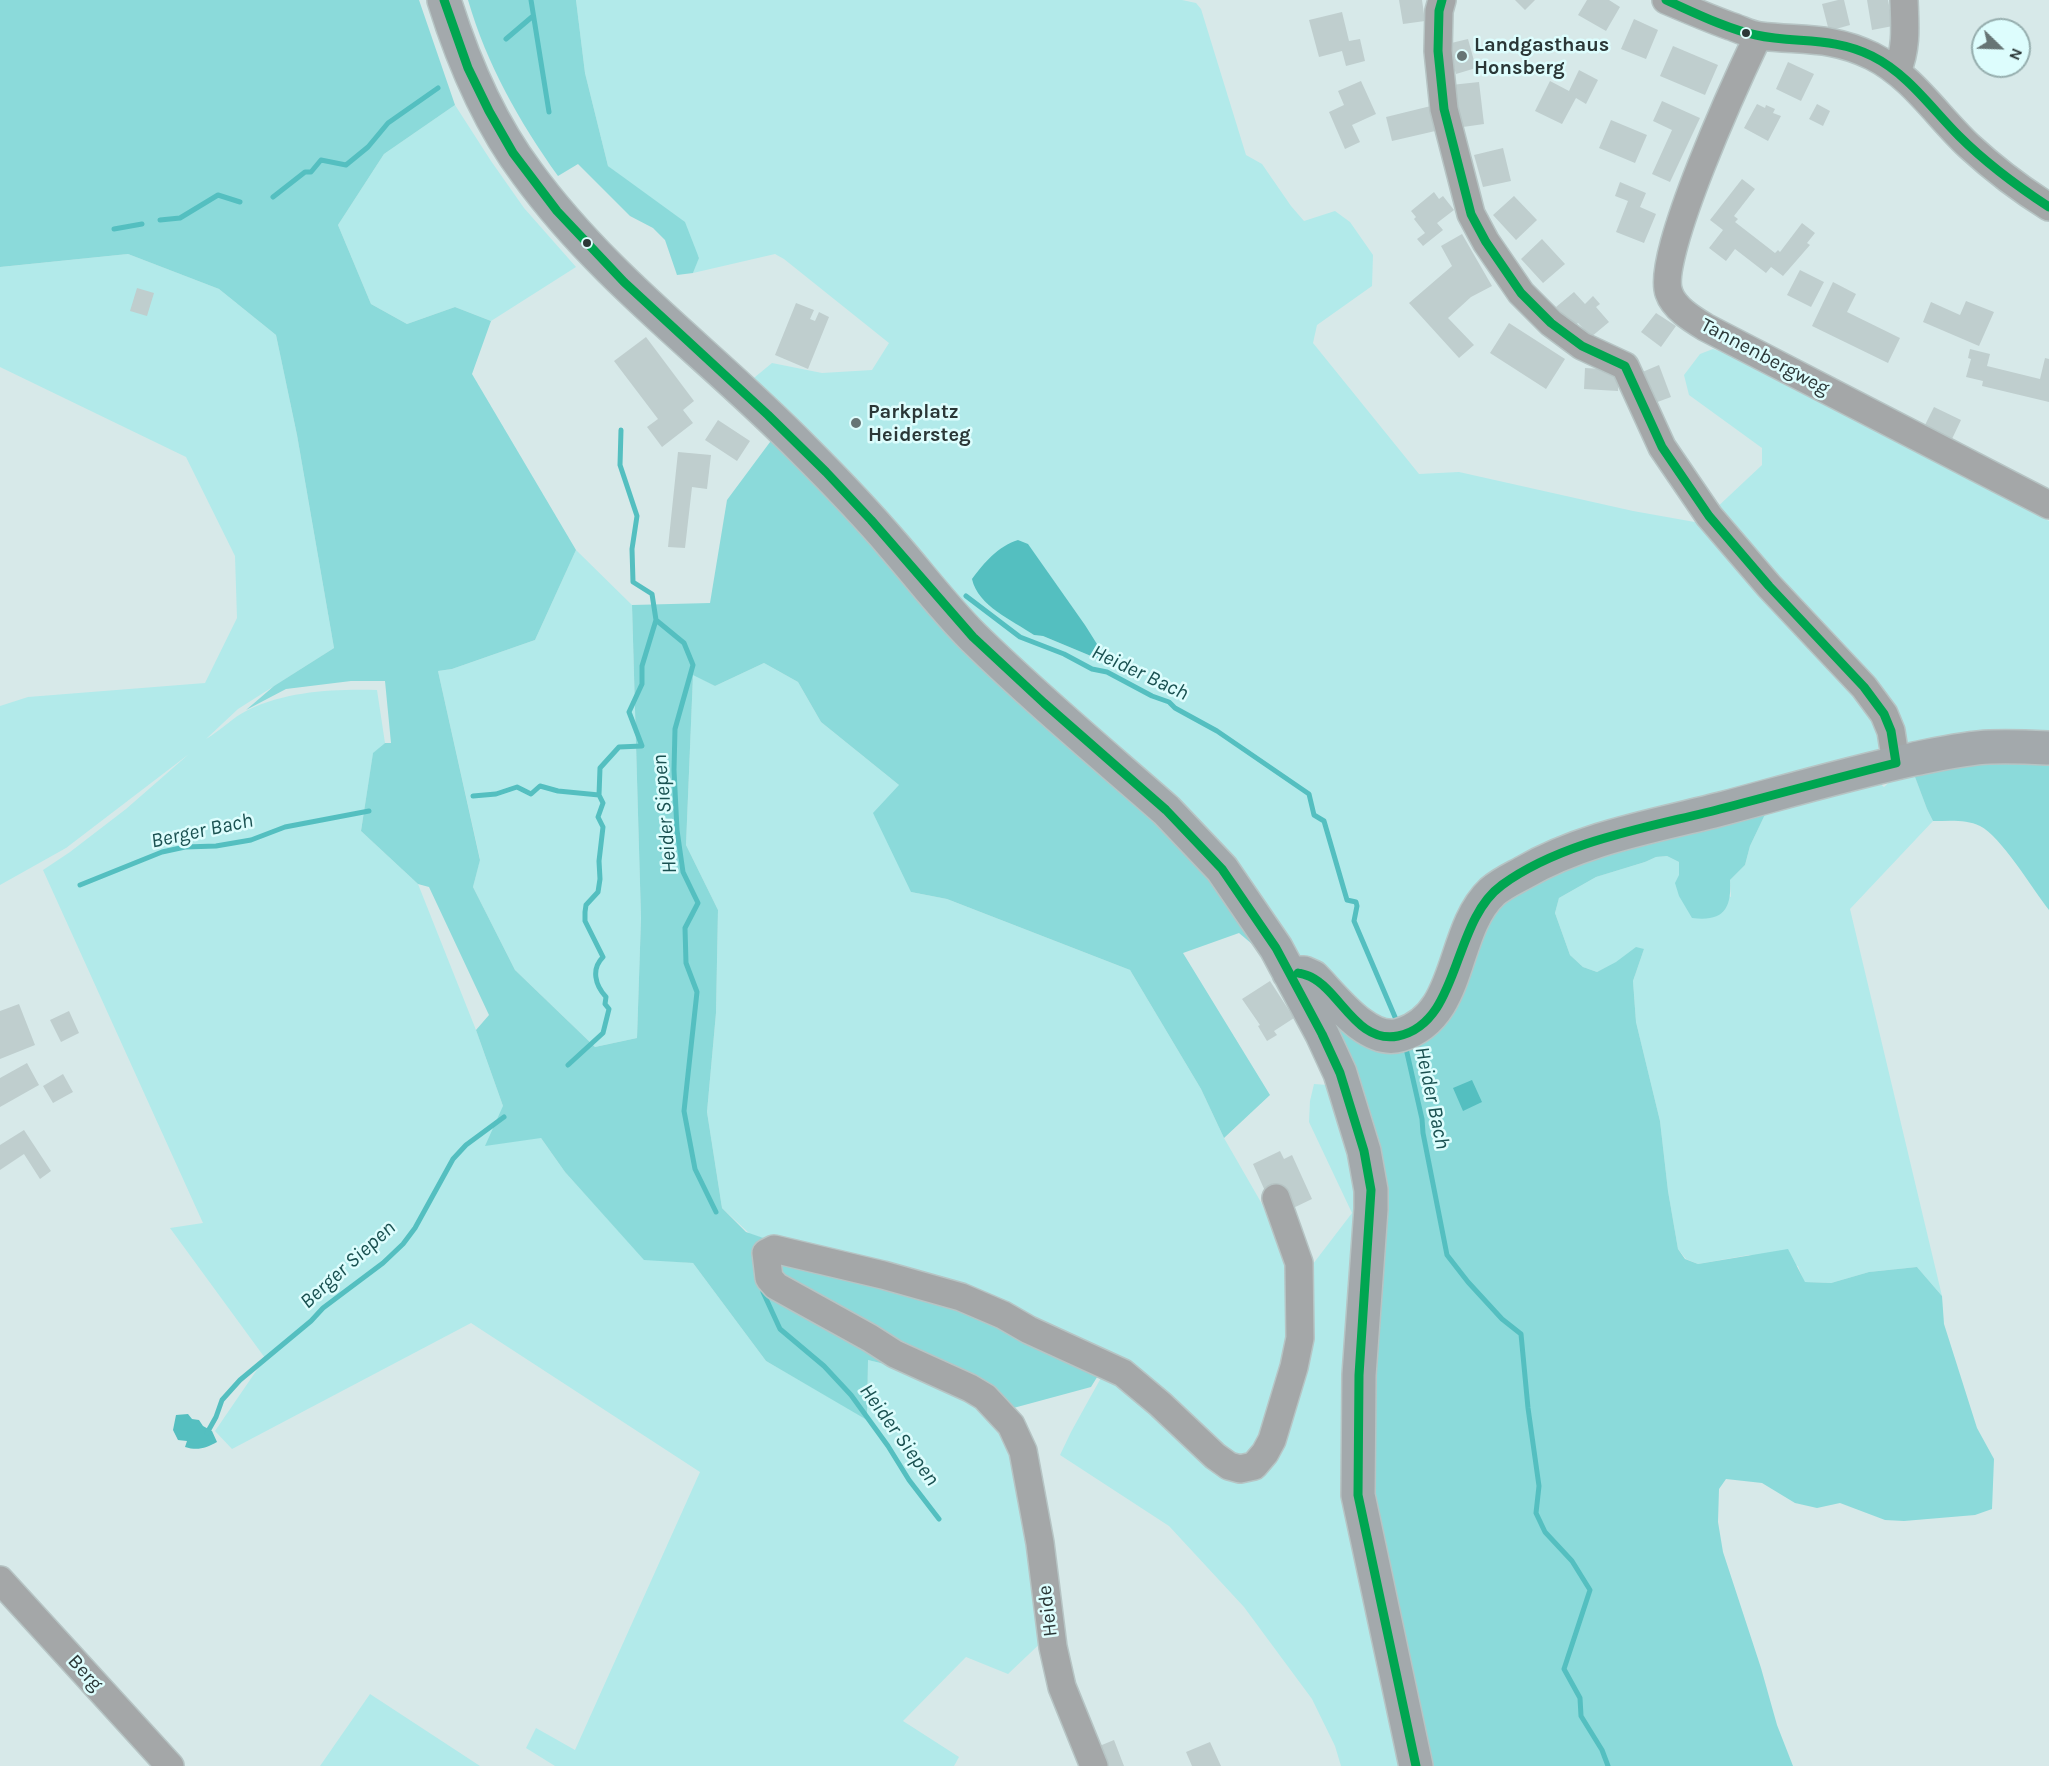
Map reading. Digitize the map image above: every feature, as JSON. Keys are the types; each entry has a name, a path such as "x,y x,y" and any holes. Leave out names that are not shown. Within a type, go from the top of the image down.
{"main road":[{"path":"444,0 462,55 493,120 525,171 565,221 601,260 739,386 802,448 870,519 972,636 1195,838 1222,868 1251,909 1289,973 1340,1073 1364,1151 1371,1190 1370,1235 1359,1375 1358,1495 1416,1766"},
{"path":"1289,973 1304,973 1313,977 1357,1022 1368,1030 1384,1036 1402,1034 1430,1017 1440,1004 1469,926 1484,902 1500,886 1538,864 1598,840 1896,763 1959,750 1989,747 2049,748"}],"street":[{"path":"1442,0 1438,11 1438,51 1444,109 1471,214 1486,242 1521,293 1551,323 1582,346 1625,366 1662,447 1708,516 1769,586 1864,687 1884,714 1891,731 1896,763"},
{"path":"1666,0 1758,36 1831,41 1873,57 1898,72 1969,146 2020,189 2049,207"},
{"path":"1898,72 1905,48 1904,0"},
{"name":"Tannenbergweg","path":"1758,36 1728,100 1678,232 1666,277 1669,293 1688,315 1705,327 2049,505"},
{"name":"Heide","path":"1094,1766 1062,1687 1053,1647 1040,1543 1023,1451 1011,1425 985,1397 895,1354 776,1286 769,1278 766,1253 774,1249 883,1275 961,1297 1004,1315 1029,1330 1123,1373 1215,1456 1229,1466 1240,1469 1254,1466 1272,1440 1294,1367 1300,1338 1299,1263 1275,1198"},
{"name":"Berg","path":"0,1580 170,1766"}],"shaded area":[{"path":"0,0 419,0 455,105 384,154 338,225 371,304 407,324 455,307 491,321 472,374 576,550 535,640 452,669 438,671 480,860 473,887 515,970 595,1047 637,1038 641,918 632,605 710,603 727,500 773,438 1160,815 1278,966 1239,933 1183,953 1270,1095 1224,1138 1201,1089 1130,970 947,899 911,892 873,813 899,785 821,722 798,682 764,663 715,686 693,675 686,845 718,910 716,1013 707,1112 722,1208 746,1232 833,1262 965,1293 1099,1374 1091,1387 1006,1410 921,1373 868,1360 867,1420 766,1361 693,1263 644,1260 565,1172 541,1138 485,1146 503,1106 476,1030 489,1015 429,887 418,884 361,831 373,753 385,743 391,743 385,681 351,681 286,689 246,710 274,686 334,648 297,435 276,335 219,289 128,254 0,267"},
{"path":"468,0 576,0 585,73 608,166 685,222 699,258 693,273 677,275 665,240 653,228 630,216 578,164 558,176 506,92 485,47"},
{"path":"576,0 1182,0 1196,3 1201,9 1246,155 1262,164 1304,221 1335,211 1350,222 1373,255 1372,286 1317,325 1313,343 1419,474 1459,472 1633,511 1706,524 1884,731 1877,752 1603,834 1445,985 1392,1032 1308,967 1228,861 1018,664 749,382 772,363 822,373 872,370 889,343 775,254 693,273 699,257 623,178 608,166 585,73","holes":["1018,540 1028,545 1085,625 1103,661 1043,636 1034,635 987,604"]},
{"path":"455,105 524,208 576,267 491,321 455,307 407,324 371,304 338,225 384,154"},
{"path":"128,254 219,289 276,335 297,435 334,648 238,709 206,739 242,713 279,699 311,692 377,690 385,743 373,754 361,831 418,884 476,1030 503,1106 541,1138 565,1172 644,1259 693,1263 766,1361 867,1419 868,1360 921,1373 1006,1410 1048,1636 1008,1674 966,1657 903,1721 959,1757 954,1766 555,1766 526,1748 536,1728 575,1750 700,1472 471,1323 232,1449 215,1431 265,1358 170,1228 203,1223 43,870 126,809 189,754 66,848 0,885 0,706 28,697 205,683 237,618 235,556 186,457 0,367 0,267"},
{"path":"1713,349 1751,361 2049,521 2049,746 1913,748 1897,731 1713,511 1762,465 1762,448 1689,395 1684,375 1700,354"},
{"path":"1018,540 1028,544 1107,660 1103,661 1043,636 1034,635 988,605 975,589 972,579 987,561 998,551"},
{"path":"576,550 632,605 641,918 637,1038 595,1047 515,970 473,887 480,859 438,671 452,669 535,640"},
{"path":"764,663 798,682 821,722 899,785 911,892 947,899 1130,970 1201,1089 1224,1138 1262,1204 1293,1279 1303,1277 1352,1213 1309,1122 1314,1084 1341,1086 1353,1117 1413,1766 1341,1766 1335,1746 1312,1699 1244,1607 1169,1526 1060,1455 1102,1376 1128,1372 833,1261 750,1234 722,1208 707,1112 716,1013 718,910 686,845 693,674 715,686"},
{"path":"2049,756 2049,910 2007,852 1988,831 1969,822 1933,821 1912,769"},
{"path":"1912,769 1933,821 1850,909 1942,1296 1917,1267 1869,1272 1831,1283 1804,1282 1798,1266 1749,1255 1698,1264 1686,1259 1678,1249 1668,1191 1660,1121 1636,1022 1633,981 1644,949 1597,972 1583,967 1570,955 1555,913 1559,898 1596,877 1656,857 1667,856 1679,862 1679,875 1731,897 1730,880 1745,865 1750,846 1771,802 1877,781 1884,787 1895,777"},
{"path":"1771,802 1750,846 1745,865 1730,880 1727,906 1718,915 1703,919 1692,918 1679,896 1675,883 1679,875 1679,862 1667,856 1656,857 1596,877 1559,898 1555,913 1570,955 1583,967 1597,972 1616,962 1636,947 1644,949 1633,981 1636,1022 1660,1121 1668,1191 1678,1249 1685,1259 1698,1264 1788,1249 1805,1282 1831,1283 1869,1272 1917,1267 1942,1296 1944,1324 1977,1428 1994,1459 1992,1509 1975,1515 1904,1521 1885,1520 1840,1503 1817,1508 1795,1503 1762,1483 1726,1479 1719,1489 1718,1522 1723,1552 1777,1725 1793,1766 1416,1766 1367,1536 1370,1235 1304,973 1399,1036 1500,886"},
{"path":"1472,1080 1482,1102 1463,1111 1453,1088"},
{"path":"188,1414 212,1431 217,1442 202,1448 185,1447 187,1441 178,1440 173,1430 176,1415"},
{"path":"370,1694 480,1766 320,1766"}],"building":[{"path":"1399,0 1422,0 1425,21 1403,24"},
{"path":"1515,0 1535,0 1525,10"},
{"path":"1587,0 1609,0 1620,7 1606,31 1578,15"},
{"path":"1844,0 1850,25 1829,31 1822,4"},
{"path":"1867,0 1888,0 1893,26 1872,30"},
{"path":"1342,12 1349,41 1360,39 1365,61 1346,66 1342,51 1319,57 1309,20"},
{"path":"1634,19 1658,30 1646,59 1621,49"},
{"name":"Landgasthaus Honsberg","path":"1468,39 1476,68 1456,74 1447,44"},
{"path":"1673,46 1718,65 1705,95 1660,76"},
{"path":"1788,62 1814,74 1801,101 1776,89"},
{"path":"1579,70 1598,80 1586,104 1576,98 1562,124 1535,111 1550,81 1569,91"},
{"path":"1361,81 1376,114 1352,125 1360,142 1345,149 1329,112 1344,105 1338,91"},
{"path":"1479,82 1484,124 1456,128 1451,85"},
{"path":"1662,101 1700,118 1670,182 1652,174 1672,130 1653,121"},
{"path":"1439,104 1444,129 1392,141 1386,117"},
{"path":"1757,104 1775,109 1773,113 1781,116 1768,141 1744,128"},
{"path":"1817,104 1830,111 1823,126 1809,119"},
{"path":"1611,120 1647,135 1635,163 1599,148"},
{"path":"1503,148 1511,181 1483,187 1474,155"},
{"path":"1742,179 1755,189 1734,216 1738,219 1735,222 1775,253 1778,250 1780,252 1802,223 1815,233 1807,243 1810,245 1783,276 1771,267 1766,273 1735,249 1726,261 1709,248 1723,230 1710,220"},
{"path":"1620,182 1646,193 1640,207 1656,214 1644,243 1616,232 1628,201 1615,196"},
{"path":"1434,192 1439,199 1443,196 1454,210 1437,223 1443,230 1423,246 1417,239 1425,233 1411,211"},
{"path":"1514,196 1537,220 1516,240 1493,215"},
{"path":"1462,234 1492,286 1471,297 1448,318 1474,345 1459,358 1409,303 1452,266 1441,246"},
{"path":"1542,239 1565,264 1543,283 1521,259"},
{"path":"1800,270 1824,282 1811,307 1787,295"},
{"path":"1833,282 1856,294 1847,312 1900,338 1888,363 1812,326"},
{"path":"137,288 154,293 147,316 130,311"},
{"path":"1574,292 1585,304 1593,296 1600,304 1596,307 1609,322 1591,337 1578,323 1574,327 1556,307"},
{"path":"1966,301 1994,312 1979,346 1923,322 1931,302 1960,315"},
{"path":"796,303 814,310 810,319 815,321 819,312 829,317 808,369 775,355"},
{"path":"1656,313 1676,326 1661,347 1641,332"},
{"path":"1509,323 1565,359 1546,389 1490,353"},
{"path":"646,337 694,401 683,410 693,423 662,447 647,427 658,419 614,361"},
{"path":"1970,349 1990,354 1987,366 2040,379 2045,358 2049,359 2049,402 1982,386 1983,381 1966,377 1971,359 1968,358"},
{"path":"1659,365 1671,397 1652,404 1640,373"},
{"path":"1585,368 1619,370 1618,391 1584,389"},
{"path":"1934,407 1961,420 1951,441 1924,427"},
{"path":"718,420 750,441 737,461 705,440"},
{"path":"678,452 711,455 707,489 692,487 685,548 668,547"},
{"path":"1270,981 1294,1018 1274,1031 1277,1035 1267,1041 1258,1026 1260,1025 1242,999"},
{"path":"19,1004 35,1045 0,1059 0,1011"},
{"path":"69,1011 79,1033 61,1042 50,1020"},
{"path":"27,1063 39,1085 0,1107 0,1078"},
{"path":"63,1074 73,1092 53,1103 43,1086"},
{"path":"24,1130 51,1171 40,1179 24,1154 0,1170 0,1145"},
{"path":"1280,1151 1284,1159 1292,1155 1312,1199 1289,1210 1265,1191 1253,1164"},
{"path":"1114,1740 1124,1766 1105,1766 1097,1747"},
{"path":"1210,1742 1221,1766 1192,1766 1186,1752"}],"waterway":[{"name":"Heider Bach","path":"531,0 549,112"},
{"path":"506,39 533,16"},
{"path":"273,197 305,172 311,172 321,160 346,165 368,147 388,123 438,88"},
{"path":"160,220 180,218 218,195 240,202"},
{"path":"114,229 142,224"},
{"name":"Heider Siepen","path":"621,430 620,465 637,516 632,549 633,582 652,594 656,620 684,643 693,665 675,729 674,770 677,830 683,872 698,903 685,928 686,963 697,992 684,1111 695,1169 716,1212"},
{"name":"Heider Bach","path":"966,596 1020,637 1064,654 1092,669 1107,672 1152,696 1169,702 1175,708 1217,731 1309,794 1314,815 1324,821 1347,900 1356,902 1354,921 1398,1024"},
{"name":"Berger Bach","path":"473,796 496,794 517,787 531,794 540,786 558,791 599,795 600,768 619,747 642,746 629,712 642,684 642,666 656,620"},
{"name":"Berger Siepen","path":"568,1065 603,1033 609,1009 605,1004 606,997 596,977 597,967 603,957 585,921 586,905 598,892 600,879 599,861 603,827 598,817 603,803 599,795"},
{"name":"Berger Bach","path":"80,885 162,852 185,847 216,846 251,840 285,827 369,811"},
{"name":"Heider Bach","path":"1405,1044 1422,1119 1447,1255 1502,1319 1521,1334 1539,1486 1536,1513 1545,1532 1572,1561 1590,1590 1564,1669 1580,1698 1581,1716 1602,1750 1608,1766"},
{"name":"Berger Siepen","path":"207,1433 222,1400 240,1380 311,1321 323,1308 383,1263 403,1244 415,1228 453,1159 466,1145 504,1117"},
{"name":"Heider Siepen","path":"763,1292 780,1329 824,1366 851,1395 888,1446 909,1480 939,1519"}],"transit line":[{"path":"444,0 468,68 489,111 513,153 557,211 624,282 826,472 973,637 1166,810 1222,869 1276,948 1340,1073 1364,1151 1371,1190 1359,1375 1358,1495 1416,1766"},
{"path":"1298,973 1322,984 1360,1025 1371,1032 1384,1036 1398,1036 1418,1027 1434,1012 1445,992 1473,922 1485,902 1502,885 1526,870 1553,857 1609,837 1896,763 1891,731 1884,714 1864,687 1769,586 1709,516 1662,447 1625,366 1582,346 1551,323 1521,293 1486,242 1471,214 1444,109 1438,51 1439,11 1442,0"},
{"path":"1666,0 1734,29 1771,38 1843,46 1885,63 1908,82 1980,156 2049,207"}],"place":[{"name":"Landgasthaus Honsberg","path":"1462,56"},
{"name":"Parkplatz Heidersteg","path":"856,423"}]}
